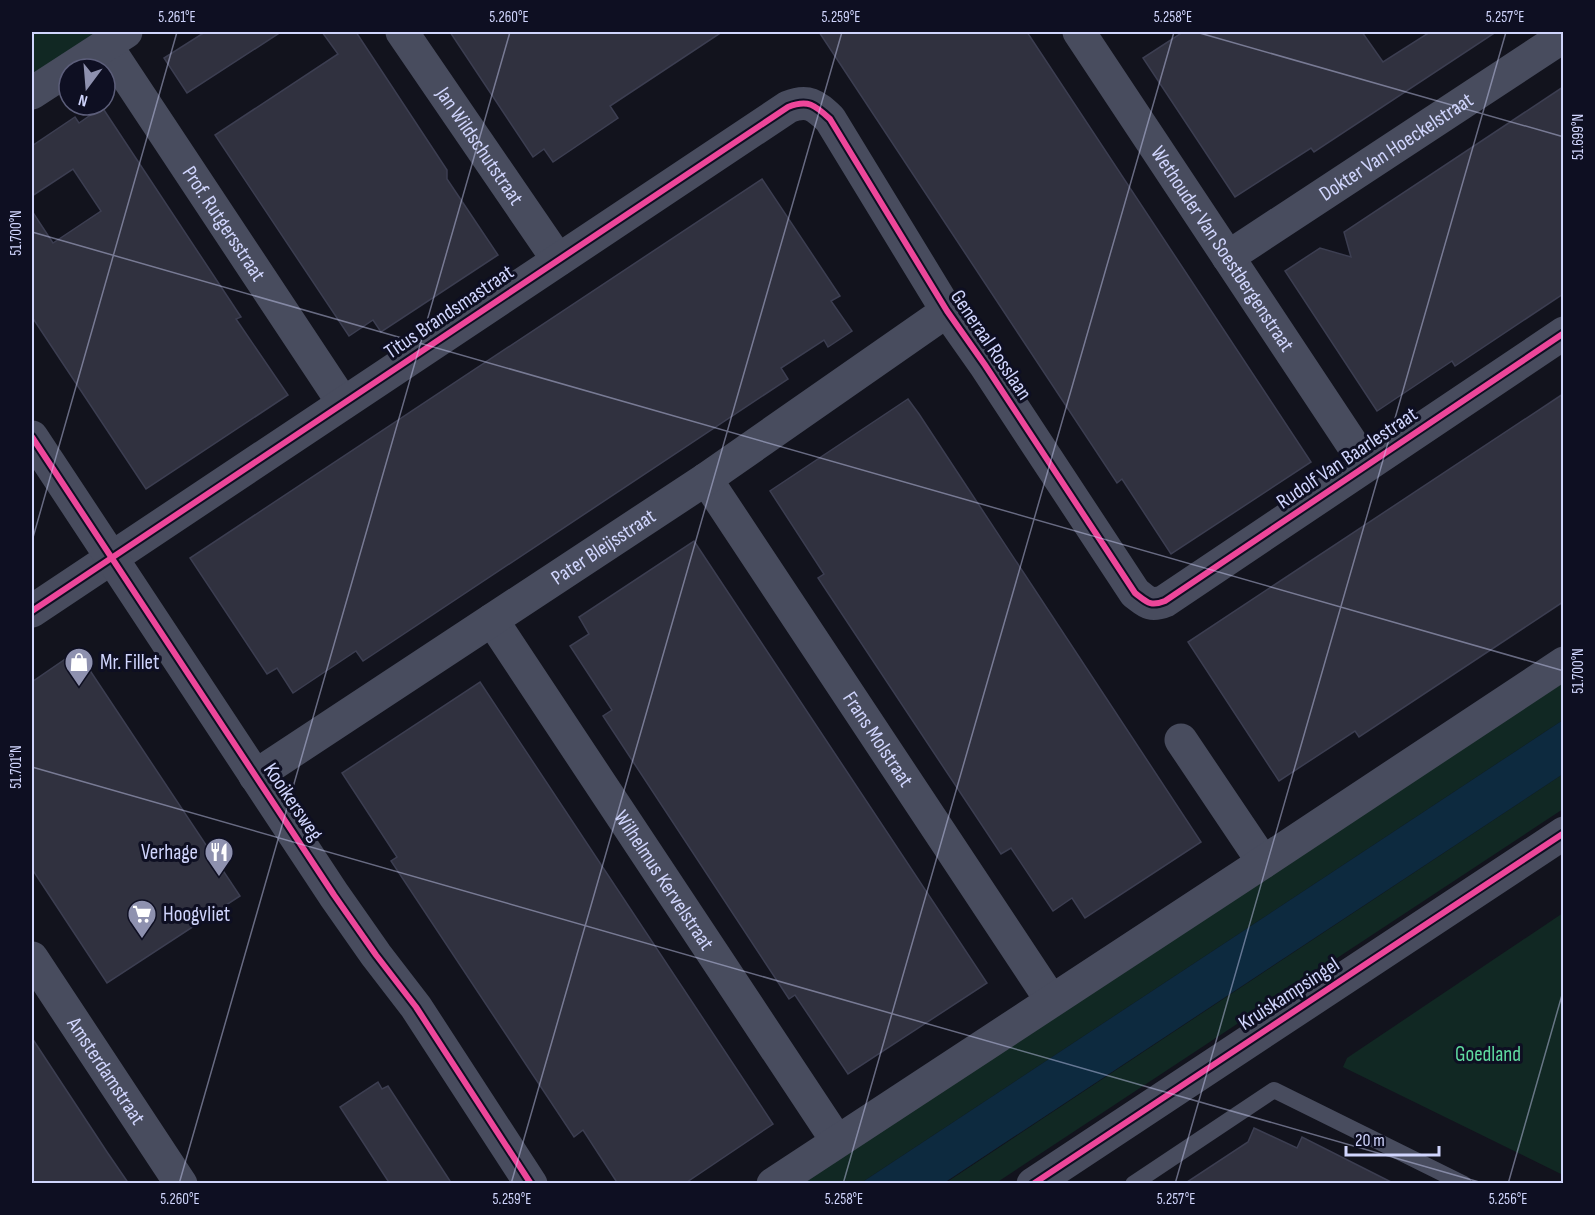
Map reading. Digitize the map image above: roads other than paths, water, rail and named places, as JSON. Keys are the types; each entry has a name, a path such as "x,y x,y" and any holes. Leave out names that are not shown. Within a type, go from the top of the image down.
{"street":[{"name":"Jan Wildschutstraat","path":"402,32 558,260"},
{"name":"Wethouder Van Soestbergenstraat","path":"1088,35 1228,257 1366,465"},
{"name":"Dokter Van Hoeckelstraat","path":"1228,257 1563,36"},
{"path":"32,93 116,38"},
{"name":"Prof. Rutgersstraat","path":"116,38 343,403"},
{"name":"Titus Brandsmastraat","path":"32,611 788,107 798,103 809,103"},
{"name":"Generaal Rosslaan","path":"809,103 830,119 947,311 985,365 1134,593 1148,603"},
{"name":"Pater Bleijsstraat","path":"255,776 706,479 947,311"},
{"name":"Rudolf Van Baarlestraat","path":"1148,603 1155,604 1165,601 1563,333"},
{"name":"Kooikersweg","path":"32,436 255,776 376,955 416,1007 531,1184"},
{"name":"Frans Molstraat","path":"706,479 1051,1000"},
{"name":"Wilhelmus Kervelstraat","path":"492,620 837,1141"},
{"path":"773,1184 1563,663"},
{"path":"1181,740 1263,862"},
{"name":"Kruiskampsingel","path":"1033,1184 1563,833"},
{"name":"Amsterdamstraat","path":"32,958 182,1184"}],"lane":[{"path":"1133,1184 1274,1090 1464,1184"}],"water":[{"path":"1563,720 1563,774 944,1183 861,1183"}],"place":[{"name":"Mr. Fillet","path":"79,688"},
{"name":"Verhage","path":"219,878"},
{"name":"Hoogvliet","path":"142,940"}],"park label":[{"name":"Goedland","path":"1488,1054"}]}
